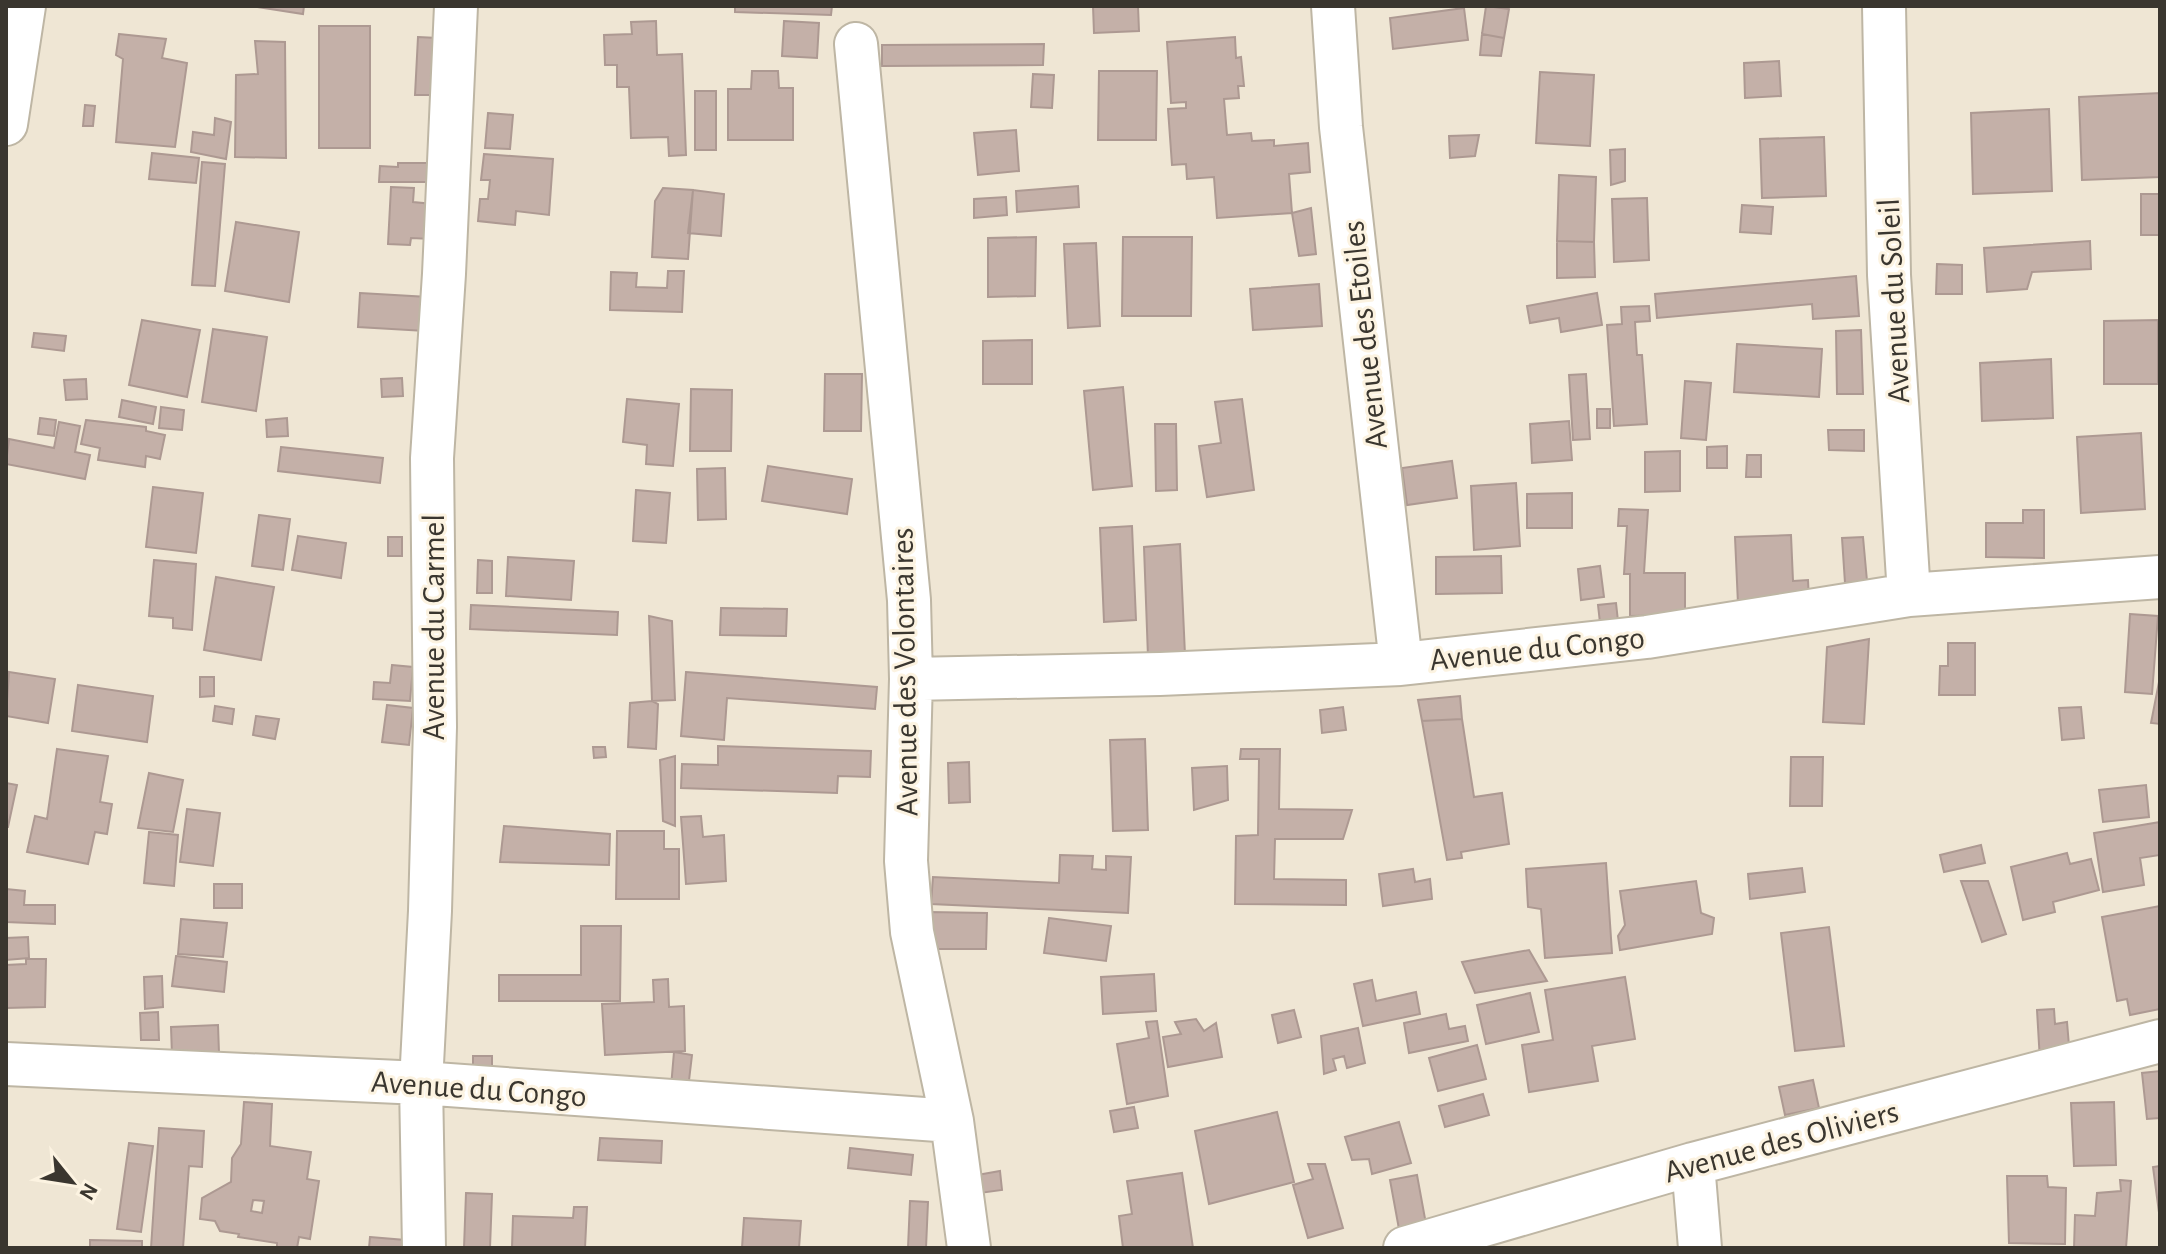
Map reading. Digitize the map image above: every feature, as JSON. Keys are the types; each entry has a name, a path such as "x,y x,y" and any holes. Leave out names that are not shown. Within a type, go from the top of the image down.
{"street":[{"path":"6,124 24,6"},
{"name":"Avenue du Carmel","path":"424,1248 421,1083 435,727 432,458 456,6"},
{"name":"Avenue des Etoiles","path":"1333,6 1341,127 1401,664"},
{"name":"Avenue du Soleil","path":"1884,6 1889,275 1909,595"},
{"name":"Avenue des Volontaires","path":"856,44 909,600 911,679 906,861 912,932 952,1121 969,1248"},
{"name":"Avenue du Congo","path":"911,679 1160,674 1401,664 1647,637 1909,595 2160,577"},
{"name":"Avenue des Oliviers","path":"1405,1248 1693,1164 2160,1041"},
{"name":"Avenue du Congo","path":"6,1064 421,1083 952,1121"},
{"path":"1693,1164 1700,1248"}],"building":[{"path":"251,6 304,6 303,14"},
{"path":"735,6 832,6 831,15 735,12"},
{"path":"1093,6 1138,6 1139,31 1094,33"},
{"path":"1486,6 1509,9 1504,38 1482,34"},
{"path":"1464,8 1468,40 1393,49 1390,18"},
{"path":"656,21 657,55 682,54 686,155 669,156 668,137 631,138 629,87 617,87 617,65 605,65 604,35 632,34 631,22"},
{"path":"784,21 819,23 817,58 782,56"},
{"path":"319,26 370,26 370,148 319,148"},
{"path":"119,34 166,39 162,58 187,63 175,147 116,142 123,59 116,55"},
{"path":"1482,34 1504,38 1501,56 1480,55"},
{"path":"418,37 437,38 434,95 415,95"},
{"path":"1235,37 1236,58 1241,57 1244,86 1238,86 1239,98 1224,99 1227,135 1251,133 1252,141 1274,140 1274,146 1308,143 1310,172 1289,174 1292,213 1217,218 1214,177 1187,179 1186,164 1172,165 1168,109 1186,108 1186,102 1171,103 1167,42"},
{"path":"255,41 285,42 286,158 235,157 236,75 258,74"},
{"path":"1044,44 1043,65 882,66 882,45"},
{"path":"1779,61 1781,96 1745,98 1744,63"},
{"path":"752,71 778,71 779,88 793,88 793,140 728,140 728,89 751,89"},
{"path":"1099,71 1157,71 1156,140 1098,140"},
{"path":"1540,72 1594,75 1590,146 1536,143"},
{"path":"1033,74 1054,75 1052,108 1031,107"},
{"path":"695,91 716,91 716,150 695,150"},
{"path":"2160,93 2160,177 2082,180 2079,97"},
{"path":"85,105 95,106 93,126 83,126"},
{"path":"2049,109 2052,191 1973,194 1971,113"},
{"path":"488,113 513,115 510,149 485,148"},
{"path":"215,118 231,122 226,159 191,152 193,132 214,135"},
{"path":"1016,130 1019,171 978,175 974,133"},
{"path":"1479,135 1475,156 1450,158 1449,136"},
{"path":"1824,137 1826,196 1762,198 1760,139"},
{"path":"1625,149 1625,181 1611,185 1610,150"},
{"path":"152,153 199,158 196,183 149,179"},
{"path":"484,154 553,159 549,215 516,211 515,225 478,221 480,199 488,199 490,180 481,180"},
{"path":"202,162 225,164 215,286 192,285"},
{"path":"398,163 431,163 431,182 379,182 380,166 398,167"},
{"path":"1559,175 1596,177 1594,242 1557,241"},
{"path":"1078,186 1079,207 1017,212 1016,191"},
{"path":"391,187 414,188 413,202 433,204 431,239 411,238 410,245 388,244"},
{"path":"663,188 693,190 688,259 652,257 655,201"},
{"path":"693,190 724,194 721,236 688,233"},
{"path":"2141,194 2160,194 2160,235 2141,235"},
{"path":"1006,197 1007,215 974,218 974,199"},
{"path":"1647,198 1649,260 1614,262 1612,199"},
{"path":"1742,205 1773,207 1771,234 1740,232"},
{"path":"1311,208 1316,254 1299,256 1292,213"},
{"path":"236,222 299,232 289,302 225,291"},
{"path":"1036,237 1035,296 988,297 988,238"},
{"path":"1123,237 1192,237 1191,316 1122,316"},
{"path":"1557,241 1594,242 1595,277 1557,278"},
{"path":"2090,241 2091,269 2032,272 2027,289 1987,292 1984,248"},
{"path":"1096,243 1100,326 1068,328 1064,244"},
{"path":"1937,264 1962,265 1962,294 1936,294"},
{"path":"668,271 684,271 682,312 610,310 611,272 637,273 636,287 667,288"},
{"path":"1856,276 1859,316 1813,319 1812,304 1657,318 1655,294"},
{"path":"1319,284 1322,326 1253,330 1250,289"},
{"path":"360,293 428,297 425,331 358,327"},
{"path":"1597,293 1602,325 1561,332 1559,318 1530,323 1527,306"},
{"path":"1649,306 1650,321 1635,322 1637,355 1642,355 1647,424 1614,426 1607,325 1622,324 1621,307"},
{"path":"142,320 200,330 187,397 129,385"},
{"path":"2158,320 2158,384 2104,384 2104,321"},
{"path":"213,329 267,337 256,411 202,402"},
{"path":"1861,330 1863,394 1837,394 1836,331"},
{"path":"34,333 66,336 64,351 32,347"},
{"path":"1032,340 1032,384 983,384 983,341"},
{"path":"1737,344 1822,349 1819,397 1734,392"},
{"path":"2051,359 2053,418 1982,421 1980,363"},
{"path":"825,374 862,374 861,431 824,431"},
{"path":"1586,374 1590,439 1573,440 1569,375"},
{"path":"402,378 403,396 382,397 381,379"},
{"path":"86,379 87,399 66,400 64,380"},
{"path":"1685,381 1711,383 1706,440 1681,438"},
{"path":"1123,387 1132,486 1093,490 1084,391"},
{"path":"691,389 732,390 731,451 690,451"},
{"path":"627,399 679,404 673,466 646,464 647,445 623,442"},
{"path":"1242,399 1254,490 1207,497 1199,446 1221,443 1215,402"},
{"path":"122,400 156,407 153,424 119,417"},
{"path":"161,407 184,410 182,430 159,428"},
{"path":"1597,409 1610,409 1610,428 1597,428"},
{"path":"40,418 56,420 54,436 38,434"},
{"path":"287,418 288,436 267,437 266,420"},
{"path":"86,420 146,427 146,431 165,435 160,459 146,456 145,467 98,460 100,448 81,444"},
{"path":"1569,421 1572,460 1532,463 1530,424"},
{"path":"59,422 80,426 75,452 90,455 85,479 6,464 9,439 54,448"},
{"path":"1155,424 1176,424 1177,490 1156,491"},
{"path":"1828,430 1864,430 1864,451 1829,450"},
{"path":"2141,433 2145,509 2081,513 2077,437"},
{"path":"1727,446 1727,468 1707,468 1707,447"},
{"path":"281,447 383,458 380,483 278,471"},
{"path":"1680,451 1680,491 1645,492 1645,452"},
{"path":"1747,455 1761,455 1761,477 1746,477"},
{"path":"1452,461 1457,498 1407,505 1402,468"},
{"path":"768,466 852,479 847,514 762,501"},
{"path":"725,468 726,519 698,520 697,469"},
{"path":"1516,483 1520,546 1474,550 1471,486"},
{"path":"153,487 203,493 196,553 146,547"},
{"path":"636,490 670,493 666,543 633,541"},
{"path":"1572,493 1572,528 1527,528 1527,494"},
{"path":"1619,509 1648,510 1644,573 1685,573 1685,615 1630,616 1630,574 1624,574 1627,526 1618,526"},
{"path":"2023,510 2044,510 2044,558 1986,557 1986,523 2023,523"},
{"path":"259,515 290,519 283,570 252,566"},
{"path":"1132,526 1136,620 1104,622 1100,528"},
{"path":"1791,535 1793,581 1808,580 1809,601 1738,604 1735,537"},
{"path":"298,536 346,543 341,578 292,570"},
{"path":"388,537 402,537 402,556 388,556"},
{"path":"1863,537 1867,581 1845,583 1842,538"},
{"path":"1180,544 1185,655 1148,657 1144,547"},
{"path":"1501,556 1502,593 1436,594 1436,557"},
{"path":"508,557 574,561 571,600 506,596"},
{"path":"154,560 196,564 192,630 173,628 173,618 149,616"},
{"path":"478,560 492,561 492,593 477,593"},
{"path":"1600,566 1604,597 1581,600 1578,569"},
{"path":"216,577 274,587 261,660 204,650"},
{"path":"1616,603 1618,621 1600,623 1598,605"},
{"path":"471,605 618,612 617,635 470,629"},
{"path":"721,608 787,609 786,636 720,635"},
{"path":"2130,614 2158,616 2152,694 2125,692"},
{"path":"649,616 672,621 675,700 652,701"},
{"path":"1869,639 1864,724 1823,722 1827,647"},
{"path":"1948,643 1975,643 1975,695 1939,695 1940,666 1948,666"},
{"path":"392,665 413,667 410,701 373,699 374,682 390,683"},
{"path":"9,672 55,679 48,723 6,716"},
{"path":"686,672 877,687 875,709 727,698 724,740 681,736"},
{"path":"200,677 214,677 214,696 200,697"},
{"path":"2160,677 2160,724 2151,723"},
{"path":"78,685 153,696 147,742 72,731"},
{"path":"1460,696 1462,719 1422,721 1418,700"},
{"path":"652,701 658,704 656,749 628,747 630,703"},
{"path":"387,705 413,708 409,745 382,742"},
{"path":"215,706 234,709 232,724 213,721"},
{"path":"1343,707 1346,730 1322,733 1320,710"},
{"path":"2081,707 2084,738 2062,740 2059,708"},
{"path":"256,716 279,719 275,739 253,735"},
{"path":"1462,719 1474,797 1502,793 1509,844 1461,852 1462,858 1447,860 1422,721"},
{"path":"1145,739 1148,830 1113,831 1110,740"},
{"path":"718,746 871,751 870,777 838,776 837,793 681,788 682,764 718,765"},
{"path":"593,747 605,747 606,757 594,758"},
{"path":"57,749 108,756 100,802 112,804 107,834 95,832 88,864 27,852 35,816 47,819"},
{"path":"1241,749 1280,749 1279,809 1352,810 1343,839 1275,839 1274,879 1346,880 1346,905 1235,904 1236,836 1258,835 1259,759 1240,759"},
{"path":"675,756 675,826 663,821 660,760"},
{"path":"1791,757 1823,757 1822,806 1790,806"},
{"path":"969,762 970,802 949,803 948,763"},
{"path":"1227,766 1228,800 1194,810 1192,768"},
{"path":"149,773 183,780 173,832 138,828"},
{"path":"6,783 17,785 8,827 6,827"},
{"path":"2146,785 2149,817 2103,822 2099,790"},
{"path":"187,809 220,813 213,866 180,862"},
{"path":"701,816 703,837 724,835 726,881 686,884 681,817"},
{"path":"2160,822 2160,855 2140,858 2144,885 2103,892 2094,833"},
{"path":"504,826 610,834 609,865 500,862"},
{"path":"617,831 664,831 664,849 679,849 679,899 616,899"},
{"path":"149,832 178,835 174,886 144,883"},
{"path":"1981,845 1985,863 1944,872 1940,855"},
{"path":"2067,853 2070,864 2091,859 2099,890 2053,902 2055,912 2023,920 2011,867"},
{"path":"1060,855 1093,856 1092,869 1106,870 1106,856 1131,857 1128,913 931,904 933,877 1059,883"},
{"path":"1606,863 1612,953 1545,958 1541,909 1528,907 1526,869"},
{"path":"1802,868 1805,892 1750,899 1748,874"},
{"path":"1413,869 1415,882 1430,879 1432,899 1383,906 1379,874"},
{"path":"1696,881 1701,913 1714,918 1712,934 1620,950 1618,936 1625,925 1620,891"},
{"path":"1961,881 1988,881 2006,934 1982,942"},
{"path":"214,884 242,884 242,908 214,908"},
{"path":"6,889 25,891 24,905 55,905 55,924 6,922"},
{"path":"2160,906 2160,1009 2130,1015 2127,999 2117,1001 2102,917"},
{"path":"929,912 987,913 986,949 938,949"},
{"path":"1049,918 1111,926 1106,961 1044,953"},
{"path":"181,919 227,923 223,957 178,954"},
{"path":"581,926 621,926 620,1001 499,1001 499,975 581,975"},
{"path":"1829,927 1844,1046 1795,1051 1781,933"},
{"path":"28,937 29,958 6,960 6,938"},
{"path":"1529,950 1547,981 1475,993 1462,962"},
{"path":"176,956 227,962 224,992 172,986"},
{"path":"26,959 46,959 45,1007 6,1008 6,965 26,964"},
{"path":"1154,974 1156,1011 1103,1014 1101,977"},
{"path":"162,976 163,1007 145,1009 144,977"},
{"path":"1625,977 1635,1039 1592,1046 1598,1081 1529,1092 1522,1045 1553,1040 1545,990"},
{"path":"668,979 669,1007 684,1006 685,1051 605,1055 602,1004 654,1002 653,980"},
{"path":"1372,980 1376,1001 1416,992 1420,1014 1363,1026 1354,984"},
{"path":"1530,993 1539,1032 1486,1044 1477,1005"},
{"path":"2054,1009 2055,1024 2067,1022 2069,1046 2040,1061 2037,1010"},
{"path":"1294,1010 1301,1037 1278,1043 1272,1015"},
{"path":"158,1012 159,1040 141,1040 140,1013"},
{"path":"1446,1014 1449,1029 1465,1026 1468,1041 1409,1053 1404,1023"},
{"path":"1196,1019 1204,1031 1216,1023 1222,1057 1168,1067 1163,1037 1181,1034 1175,1022"},
{"path":"1157,1021 1168,1096 1127,1104 1117,1044 1149,1038 1146,1022"},
{"path":"218,1025 219,1053 172,1055 171,1027"},
{"path":"1358,1028 1365,1063 1347,1068 1344,1056 1333,1059 1336,1070 1324,1074 1321,1036"},
{"path":"1477,1045 1486,1079 1438,1091 1429,1058"},
{"path":"674,1052 692,1055 688,1089 671,1087"},
{"path":"473,1056 492,1056 492,1068 473,1068"},
{"path":"2160,1071 2160,1118 2147,1119 2142,1073"},
{"path":"1813,1080 1819,1108 1785,1115 1779,1087"},
{"path":"1483,1094 1489,1115 1445,1127 1439,1106"},
{"path":"244,1102 272,1104 270,1146 311,1152 307,1179 319,1181 310,1239 299,1237 297,1248 277,1248 277,1243 238,1237 239,1234 220,1231 215,1221 200,1219 202,1198 231,1182 232,1158 241,1144","holes":["253,1200 264,1201 262,1213 251,1211"]},
{"path":"2114,1102 2116,1165 2074,1166 2071,1103"},
{"path":"1134,1107 1138,1128 1114,1132 1110,1111"},
{"path":"1277,1112 1294,1182 1209,1204 1195,1131"},
{"path":"1399,1122 1411,1163 1372,1174 1369,1159 1352,1160 1345,1137"},
{"path":"159,1128 204,1131 202,1167 189,1166 183,1248 151,1248"},
{"path":"600,1138 662,1141 661,1163 598,1160"},
{"path":"129,1143 153,1146 141,1232 117,1229"},
{"path":"850,1148 913,1155 911,1175 848,1168"},
{"path":"1308,1164 1325,1164 1343,1228 1308,1238 1293,1185 1313,1179"},
{"path":"2160,1166 2160,1220 2153,1167"},
{"path":"1000,1171 1002,1190 980,1193 977,1175"},
{"path":"1182,1173 1193,1248 1123,1248 1119,1216 1132,1214 1127,1181"},
{"path":"1417,1175 1428,1235 1401,1240 1390,1180"},
{"path":"2007,1176 2047,1176 2048,1187 2066,1188 2065,1244 2009,1243"},
{"path":"2120,1180 2131,1181 2126,1248 2074,1248 2075,1215 2095,1216 2097,1193 2121,1191"},
{"path":"466,1193 492,1194 490,1248 464,1248"},
{"path":"910,1201 928,1202 926,1248 908,1248"},
{"path":"574,1207 587,1207 585,1248 512,1248 513,1216 573,1218"},
{"path":"744,1218 801,1221 799,1248 742,1248"},
{"path":"370,1237 405,1240 405,1248 369,1248"},
{"path":"90,1240 142,1241 142,1248 90,1248"}]}
